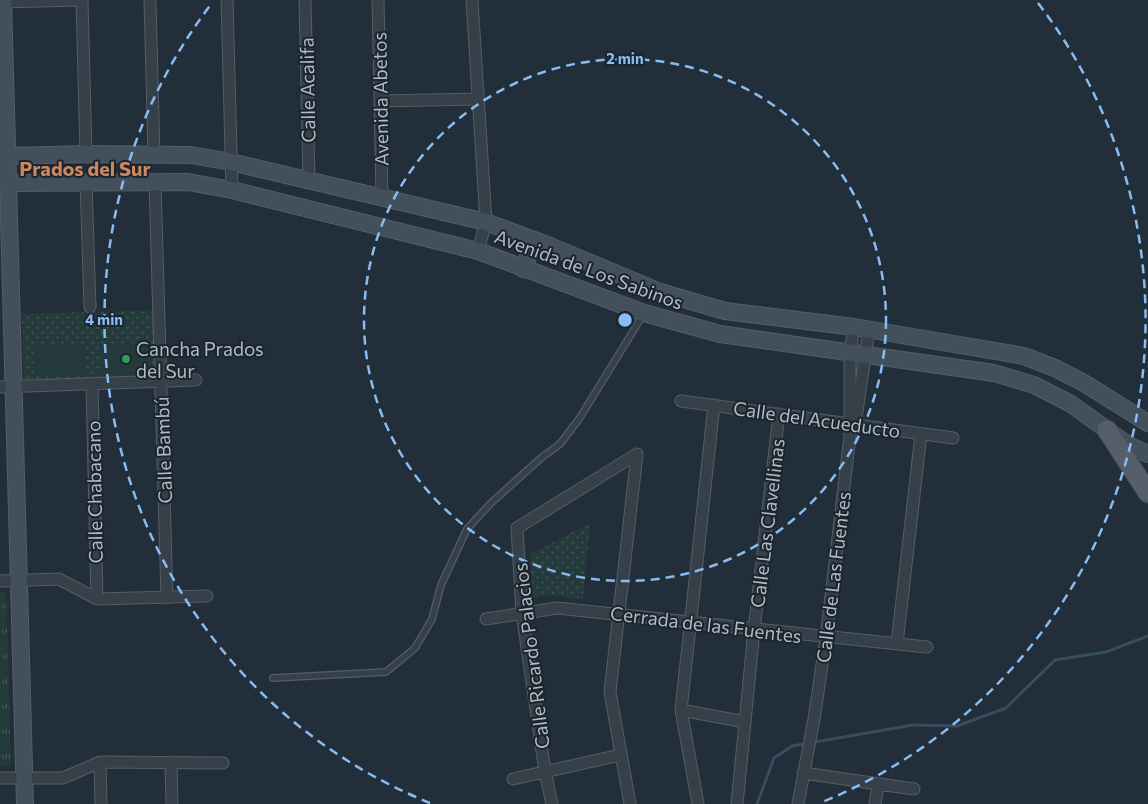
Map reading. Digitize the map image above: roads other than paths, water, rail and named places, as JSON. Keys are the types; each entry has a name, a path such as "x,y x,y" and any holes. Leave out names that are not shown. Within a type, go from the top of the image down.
{"main road":[{"path":"1107,430 1148,493"}],"street":[{"path":"25,804 19,580 7,387 2,1 81,0 86,154"},
{"path":"150,0 154,155"},
{"path":"227,0 232,190"},
{"name":"Calle Acalifa","path":"304,0 309,181"},
{"name":"Avenida Abetos","path":"378,0 382,198"},
{"path":"472,0 486,222 478,251"},
{"path":"380,101 478,99"},
{"name":"Avenida de Los Sabinos","path":"4,157 86,154 191,155 231,162 486,222 535,240 660,292 725,311 862,329 1024,356 1070,376 1148,423"},
{"path":"86,182 90,307"},
{"name":"Calle Bambú","path":"155,182 167,598"},
{"name":"Avenida de Los Sabinos","path":"4,183 188,182 232,190 478,251 644,313 720,334 994,373 1026,383 1071,404 1128,445 1148,454"},
{"path":"523,268 535,240"},
{"path":"852,424 862,329"},
{"path":"7,387 196,380"},
{"name":"Calle Chabacano","path":"92,384 97,600"},
{"name":"Calle del Acueducto","path":"681,401 953,438"},
{"path":"698,804 681,710 714,405"},
{"name":"Calle Las Clavellinas","path":"737,804 754,630 780,414"},
{"name":"Calle de Las Fuentes","path":"803,774 814,719 826,638 852,424"},
{"path":"897,644 921,434"},
{"name":"Calle Ricardo Palacios","path":"552,804 545,772 522,613 517,528 637,454 618,613"},
{"path":"0,581 60,579 97,600 207,596"},
{"name":"Cerrada de las Fuentes","path":"486,619 557,608 618,613 826,638 926,647"},
{"path":"618,613 610,692 630,804"},
{"path":"681,710 745,722"},
{"path":"513,779 620,755"},
{"path":"100,762 101,804"},
{"path":"0,778 63,778 100,762 223,763"},
{"path":"171,762 172,804"},
{"path":"798,804 803,774 914,789"},
{"path":"875,804 878,785"}],"lane":[{"path":"273,678 386,672 415,648 432,619 441,585 467,530 491,503 560,444 579,419 644,313"}],"waterway":[{"path":"757,804 774,758 792,746 913,725 957,726 1006,708 1055,660 1106,652 1148,636"}],"place":[{"name":"Cancha Prados del Sur","path":"126,359"}],"district":[{"name":"Prados del Sur","path":"85,168"}]}
